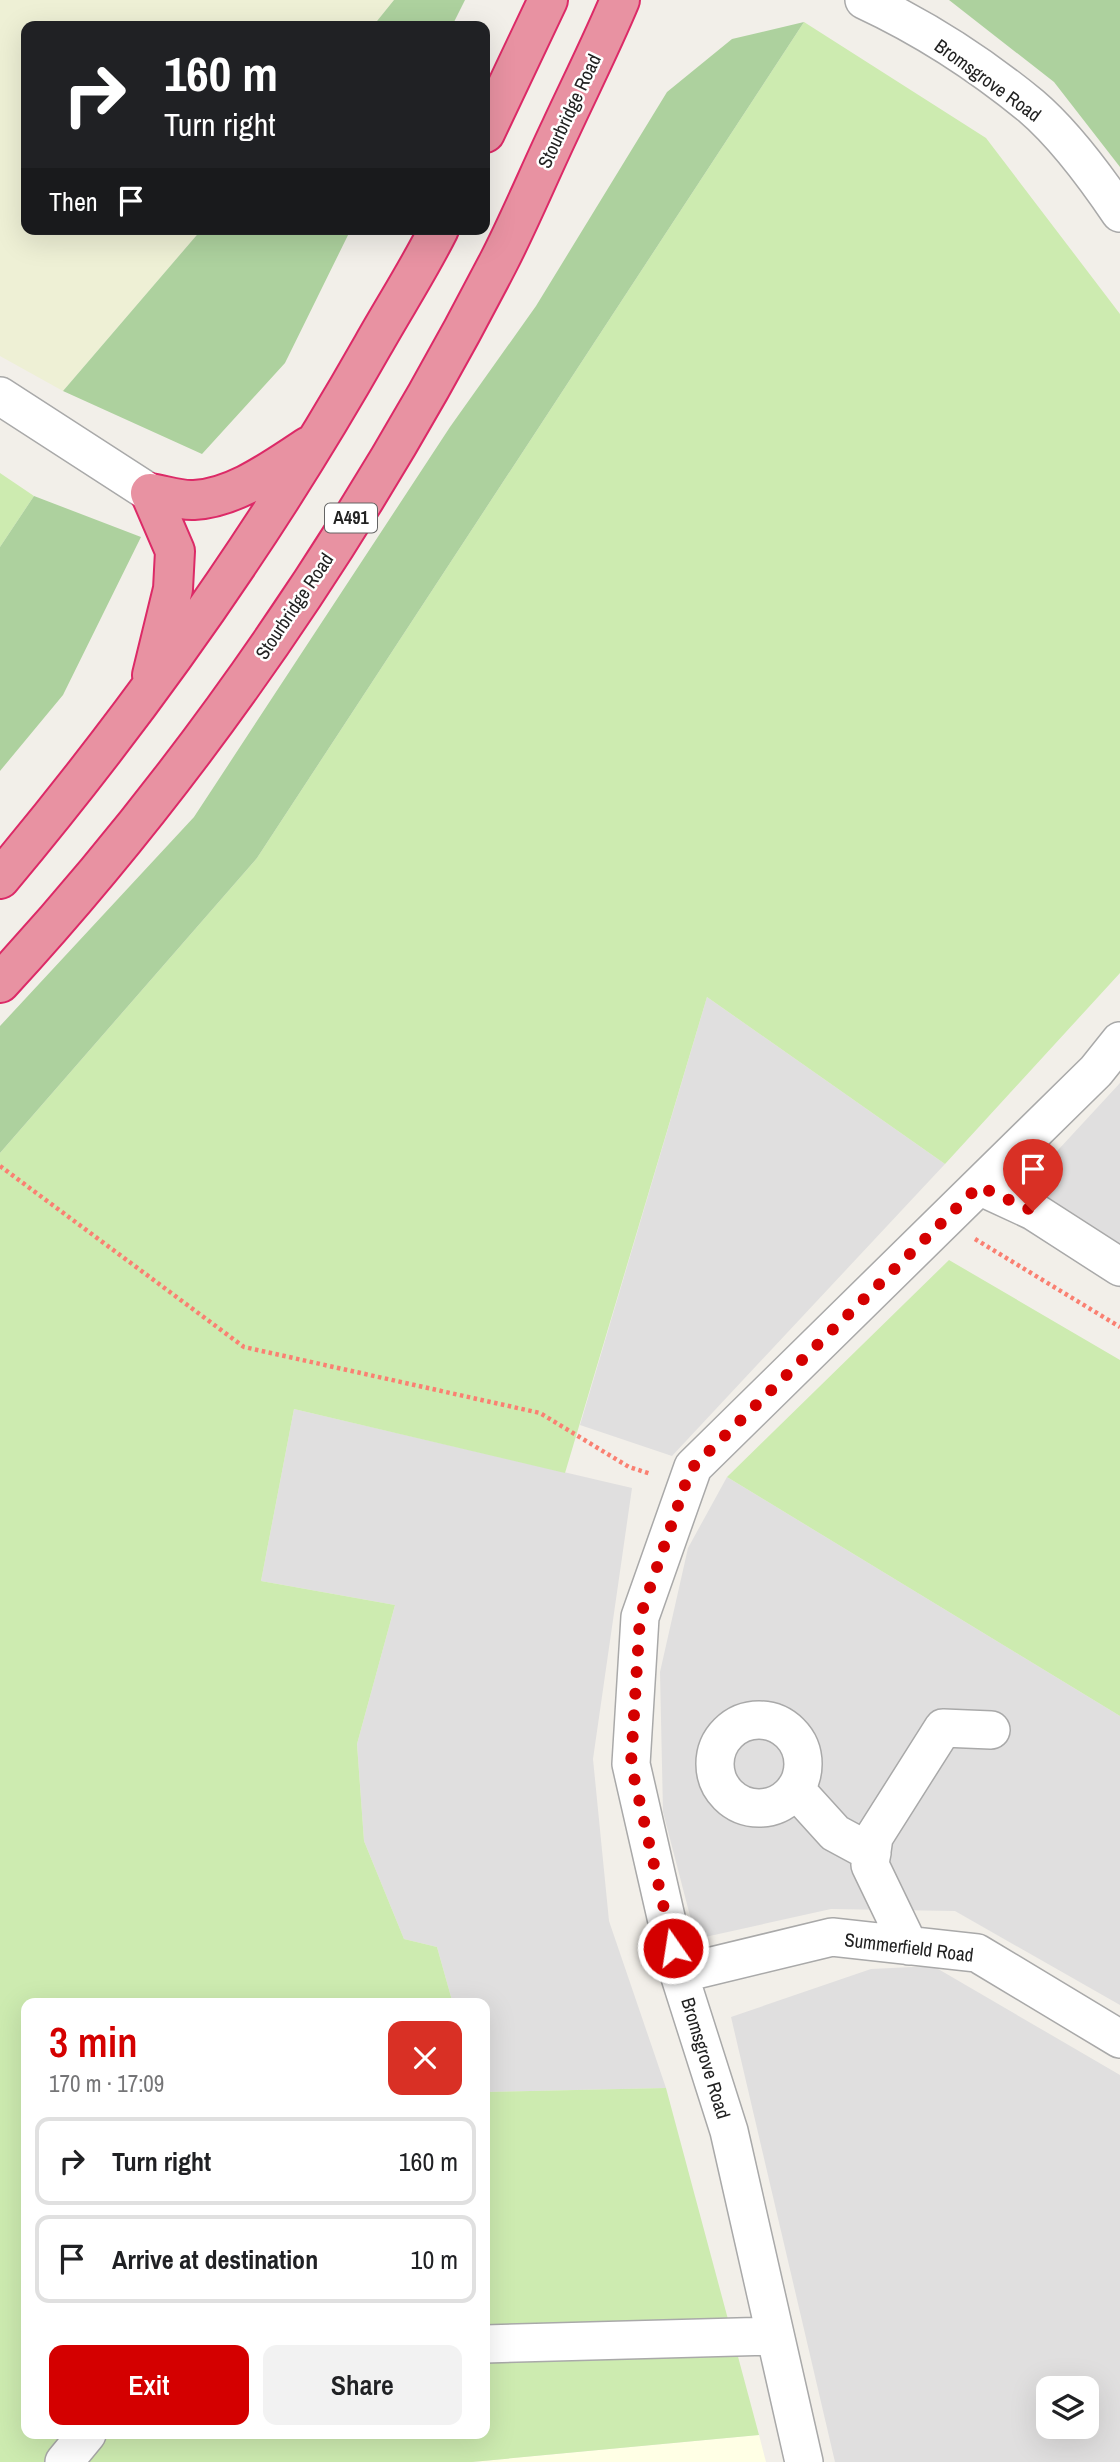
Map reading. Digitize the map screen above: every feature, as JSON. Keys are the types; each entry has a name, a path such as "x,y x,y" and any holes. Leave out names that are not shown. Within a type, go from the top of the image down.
{"highway":[{"path":"490,122 548,0"},
{"name":"Stourbridge Road","path":"0,983 60,918 209,733 341,536 420,407 500,259 621,2"},
{"path":"0,879 55,814 149,691 238,564 320,440 436,235"},
{"path":"150,493 194,500 220,494 258,478 320,440"},
{"path":"149,691 162,626 173,589 175,551 150,493"}],"street":[{"name":"Bromsgrove Road","path":"864,0 958,53 1032,108 1095,177 1120,213"},
{"path":"0,396 150,493"},
{"name":"Bromsgrove Road","path":"804,2462 729,2131 679,1974 631,1764 640,1617 693,1467 1096,1071 1120,1041"},
{"path":"979,1186 1033,1211 1120,1267"},
{"path":"909,1946 870,1865 874,1837 943,1728 991,1730"},
{"path":"796,1790 835,1833 872,1853"},
{"name":"Summerfield Road","path":"679,1974 832,1937 977,1953 1120,2039"},
{"path":"490,2344 775,2336"},
{"path":"64,2462 83,2439"}],"path":[{"path":"0,1166 244,1346 540,1413 629,1467 685,1485"},
{"path":"945,1220 1120,1326"}],"shaded area":[{"path":"0,0 394,0 377,21 21,21 21,235 197,235 63,391 0,356"},
{"path":"707,997 945,1164 672,1456 580,1425"},
{"path":"1120,1083 1120,1288 999,1214"},
{"path":"294,1409 632,1488 593,1759 609,1921 666,2088 490,2092 490,1998 451,1998 437,1947 404,1939 364,1841 357,1744 395,1605 261,1581"},
{"path":"727,1477 1120,1716 1120,2005 955,1911 831,1909 696,1939 663,1812 660,1672 688,1548"},
{"path":"933,1966 1120,2075 1120,2462 835,2462 731,2017 871,1969"},
{"path":"759,2435 766,2462 472,2462"}],"green space":[{"path":"394,0 465,0 454,21 377,21"},
{"path":"949,0 1120,0 1120,167 1054,82"},
{"path":"804,22 986,138 1120,314 1120,973 945,1164 707,997 565,1473 294,1409 261,1581 395,1605 357,1744 364,1841 404,1939 437,1947 451,1998 21,1998 21,2439 490,2439 490,2092 666,2088 759,2435 472,2462 0,2462 0,1153 257,858"},
{"path":"804,22 257,858 0,1153 0,1026 194,817 450,427 536,306 667,92 732,39"},
{"path":"197,235 348,235 285,363 202,454 63,391"},
{"path":"0,473 34,496 0,547"},
{"path":"34,496 141,537 63,695 0,771 0,547"},
{"path":"949,1260 1120,1360 1120,1716 727,1477"}],"route":[{"path":"673,1948 631,1764 640,1617 693,1467 825,1334 979,1186 1033,1211"}]}
